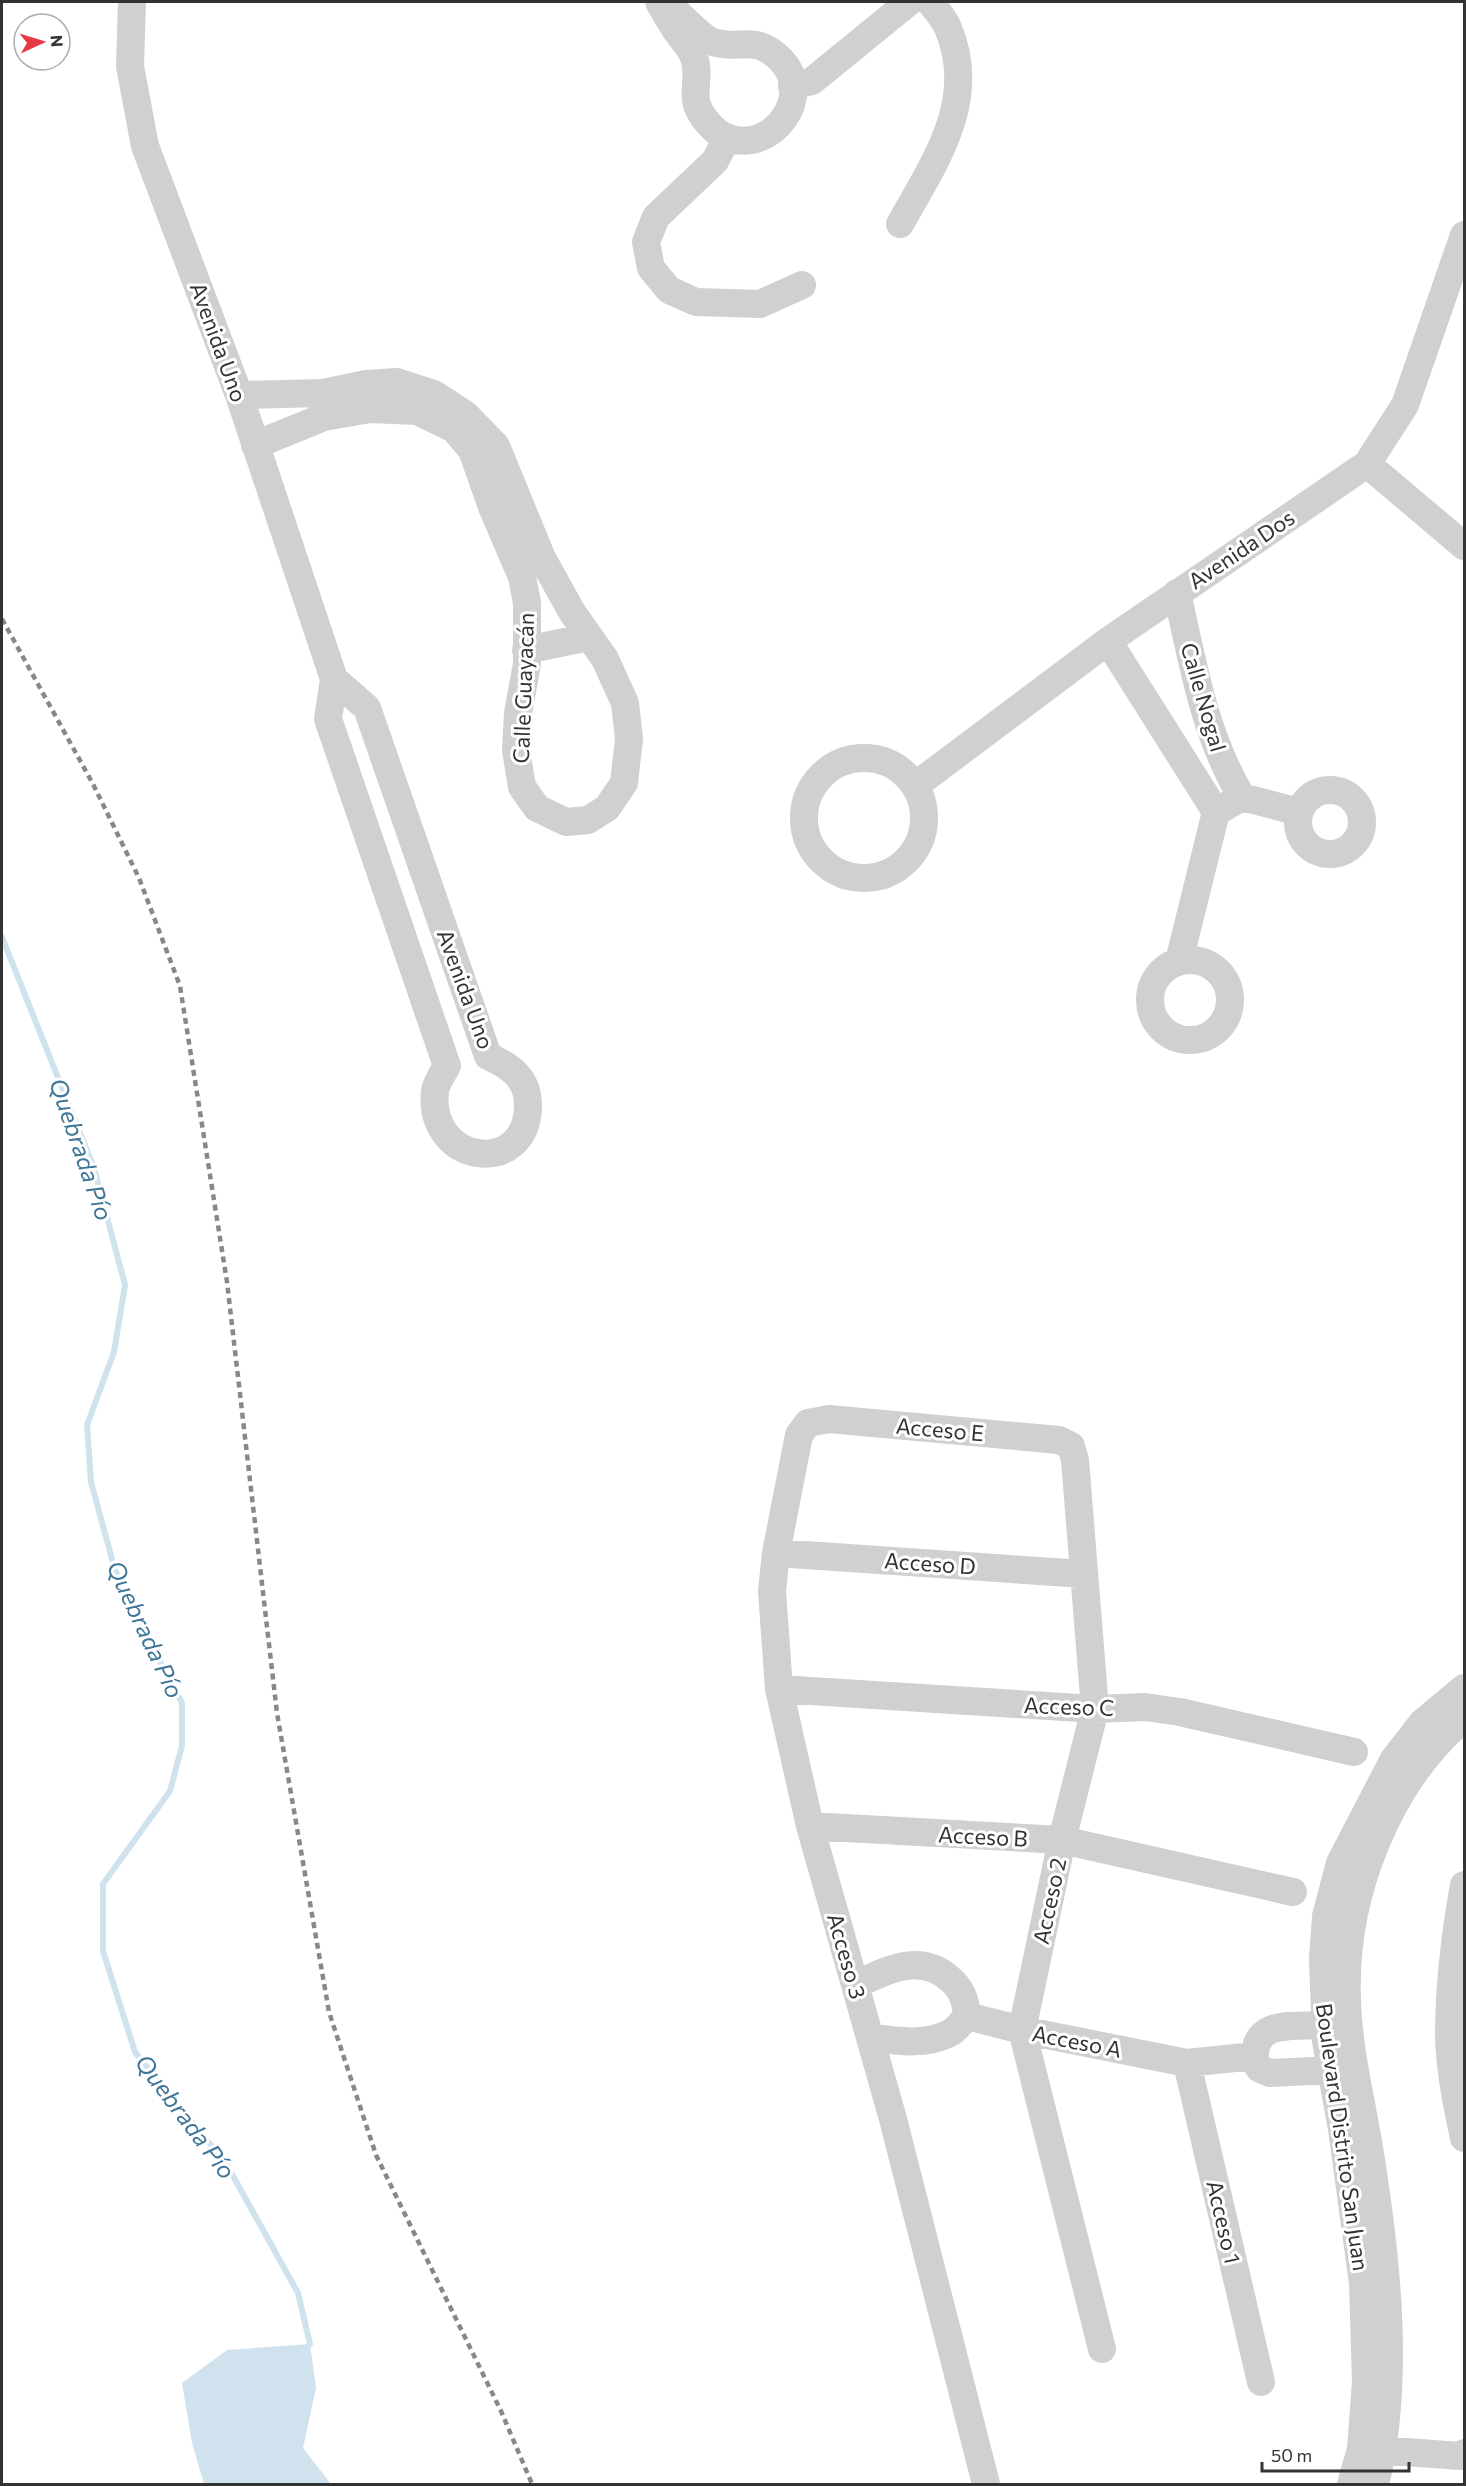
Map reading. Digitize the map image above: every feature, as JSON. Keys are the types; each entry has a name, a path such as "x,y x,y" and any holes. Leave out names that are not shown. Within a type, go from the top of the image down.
{"street":[{"name":"Avenida Uno","path":"132,2 130,66 145,146 238,395 334,679 328,719 447,1066 435,1089 436,1113 444,1134 460,1148 475,1154 492,1154 509,1146 522,1134 528,1119 528,1098 523,1080 506,1064 488,1056 367,708 334,679"},
{"path":"659,2 694,56 697,69 696,102 712,129 727,138 741,141 757,139 770,134 783,122 789,112 793,96 791,79 783,62 767,48 749,42 715,43 702,37 682,15 664,2"},
{"path":"792,86 812,81 909,2"},
{"path":"900,224 947,139 957,110 958,67 948,27 930,2"},
{"path":"727,138 715,161 656,217 646,242 651,268 669,290 696,302 760,304 802,285"},
{"name":"Avenida Dos","path":"916,785 1108,641 1367,464 1405,405 1464,236"},
{"name":"Calle Guayacán","path":"238,395 322,393 368,397 417,411 454,429 472,450 543,558 572,612 605,659 625,703 628,739 624,783 607,808 588,820 566,822 537,808 522,788 516,750 518,713 527,664 527,603 505,502"},
{"name":"Calle Guayacán","path":"255,445 368,397"},
{"path":"1367,464 1464,546"},
{"name":"Calle Nogal","path":"1177,593 1202,701 1227,772 1242,797"},
{"path":"526,650 590,637"},
{"name":"Calle Nogal","path":"1108,641 1216,812"},
{"path":"1161,725 1202,701"},
{"path":"855,757 875,758 902,769 916,785 924,805 922,836 913,854 898,869 873,878 852,877 832,870 817,856 808,841 804,820 807,797 818,779 835,764 855,757"},
{"path":"1179,961 1216,812 1242,797 1299,813"},
{"name":"Acceso E","path":"808,1423 829,1419 1059,1440 1071,1446"},
{"name":"Acceso 3","path":"808,1423 799,1435 776,1553 772,1591 779,1689 810,1826 870,2037 986,2484"},
{"name":"Acceso 2","path":"1071,1446 1075,1460 1095,1709 1062,1840 1022,2030 1102,2349"},
{"name":"Acceso D","path":"776,1553 1083,1574"},
{"name":"Boulevard Distrito San Juan","path":"1375,2484 1366,2382 1363,2283 1325,2025 1323,1959 1326,1916 1340,1863 1394,1759 1422,1723 1464,1688"},
{"name":"Acceso C","path":"779,1689 1095,1709 1145,1707 1180,1712 1354,1752"},
{"name":"Boulevard Distrito San Juan","path":"1351,2484 1372,2449 1389,2344 1384,2263 1371,2160 1349,2038 1346,1996 1351,1934 1366,1866 1386,1822 1407,1784 1431,1750 1464,1718"},
{"name":"Acceso B","path":"810,1826 1062,1840 1293,1892"},
{"path":"1464,1885 1452,1981 1449,2039 1455,2094 1464,2138"},
{"path":"855,1985 882,1972 899,1967 918,1965 938,1968 956,1984 966,2002 967,2016 952,2032 933,2040 905,2041 870,2037"},
{"name":"Acceso A","path":"967,2016 1022,2030 1187,2062 1254,2056"},
{"path":"1325,2025 1271,2029 1256,2041 1254,2056 1260,2069 1270,2073 1331,2070"},
{"name":"Acceso 1","path":"1187,2062 1261,2382"},
{"path":"1372,2449 1463,2458"}],"water":[{"path":"310,2344 316,2388 303,2448 331,2484 204,2484 192,2443 182,2383 227,2350"}],"waterway":[{"name":"Quebrada Pío","path":"2,937 94,1168 125,1285 114,1352 87,1425 91,1482 115,1570 182,1703 182,1746 170,1791 103,1884 103,1951 135,2052 227,2165 298,2293 310,2344"}],"railway":[{"path":"2,619 93,784 139,878 180,986 227,1282 277,1713 329,2012 376,2155 501,2411 532,2484"}]}
